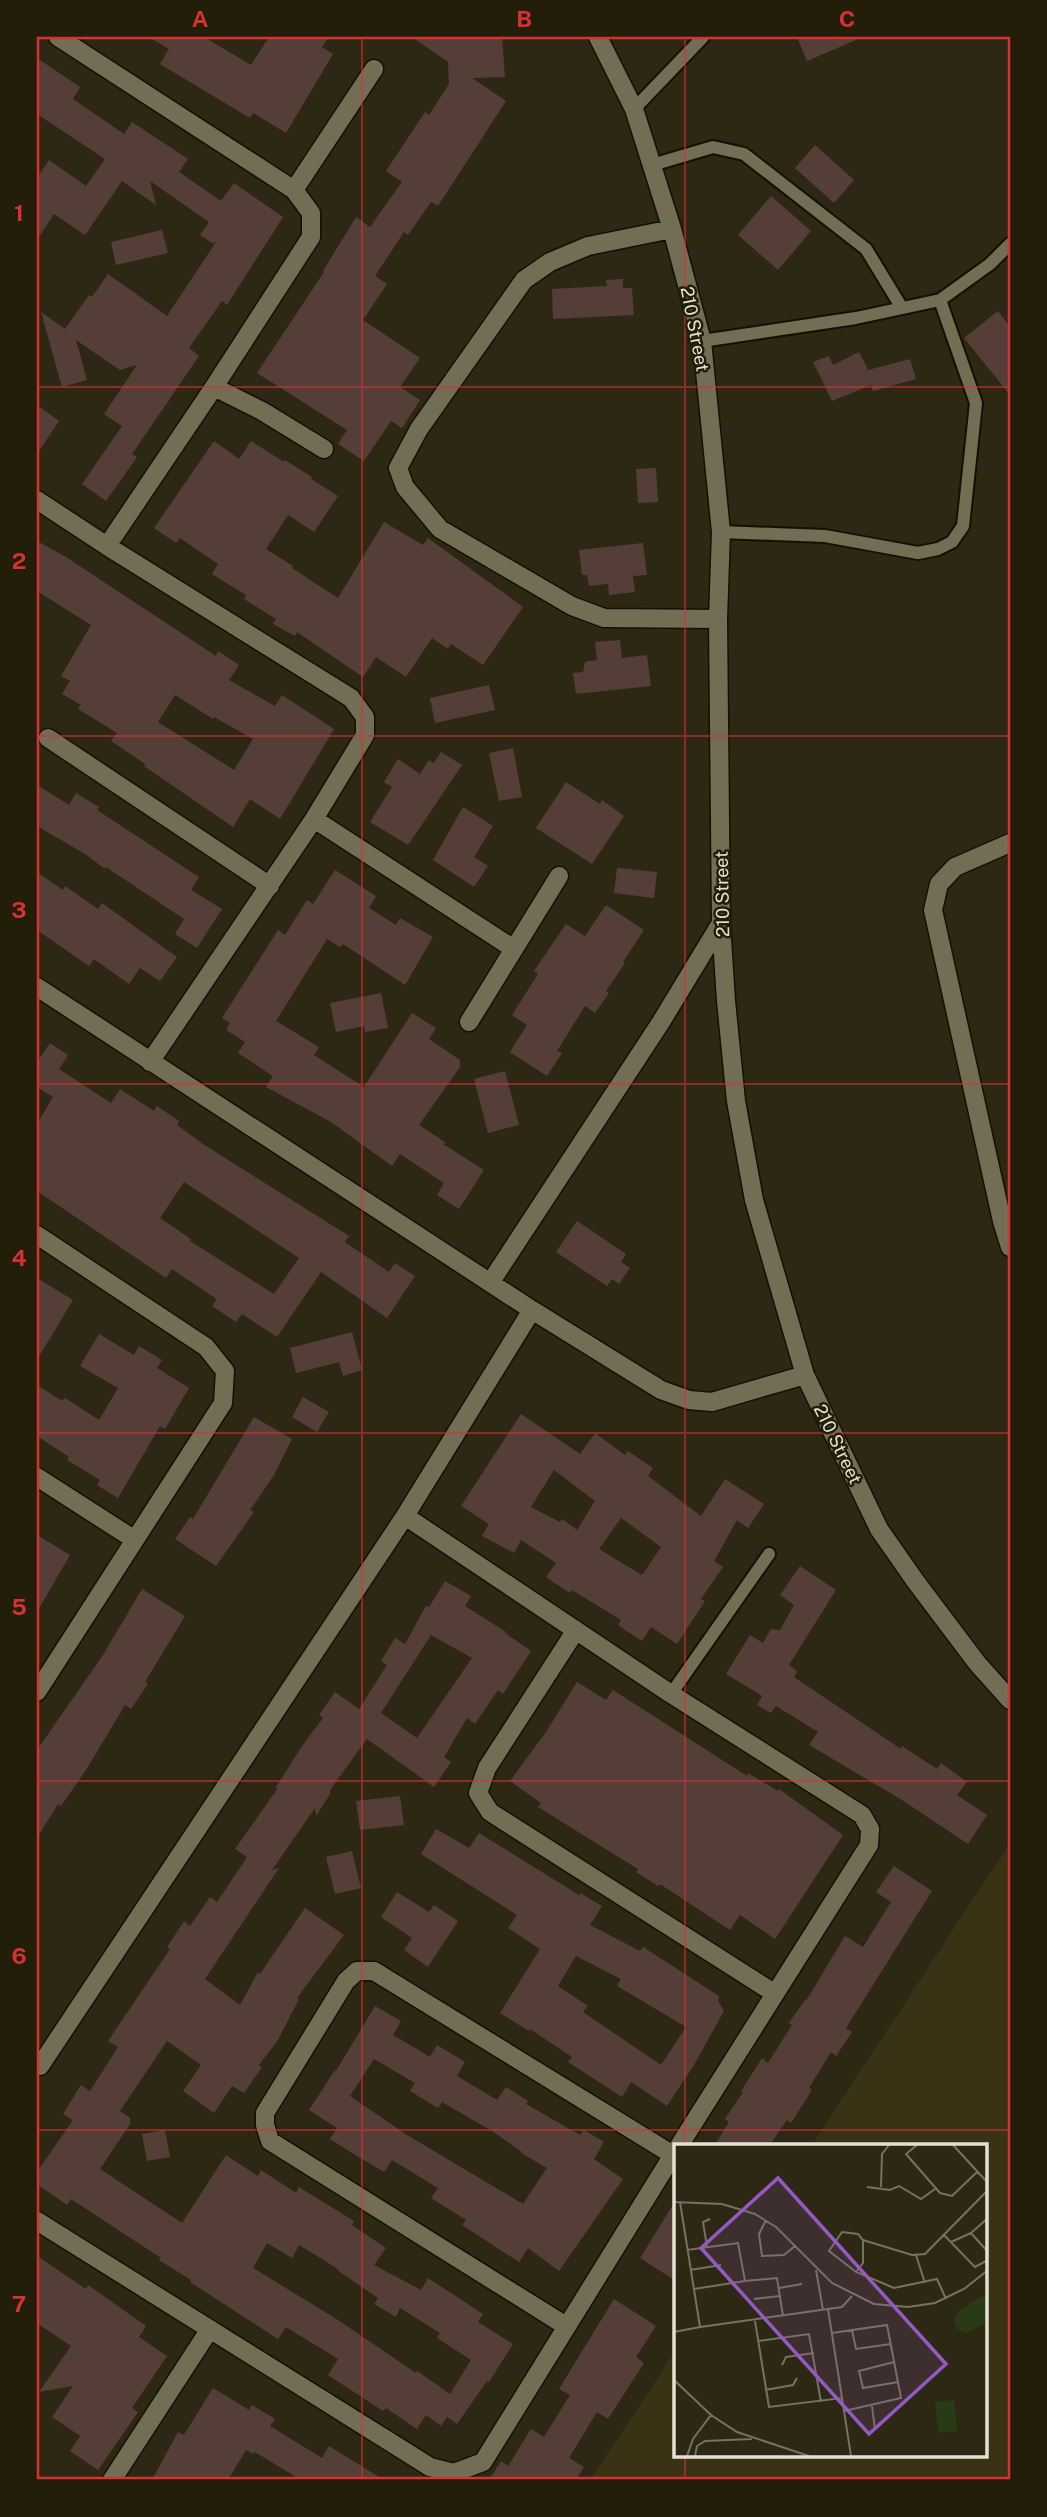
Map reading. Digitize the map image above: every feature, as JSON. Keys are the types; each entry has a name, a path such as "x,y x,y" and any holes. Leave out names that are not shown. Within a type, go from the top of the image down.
{"street":[{"path":"58,37 295,190 311,214 311,237 107,546"},
{"name":"210 Street","path":"598,37 634,109 672,229 702,341 721,532 718,620 721,923 736,1101 754,1200 805,1376 879,1529 977,1663 1010,1700"},
{"path":"295,190 374,69"},
{"path":"672,229 588,246 550,262 524,280 419,429 398,468 405,487 440,529 572,606 604,618 718,620"},
{"path":"214,387 262,411 324,449"},
{"path":"37,500 351,698 365,717 365,735 314,819 150,1062"},
{"path":"48,738 270,886"},
{"path":"314,819 514,949"},
{"path":"1010,843 955,867 939,884 933,910 1006,1220 1010,1247"},
{"path":"469,1022 559,876"},
{"path":"490,1283 661,1023 721,923"},
{"path":"37,987 490,1283 661,1390 689,1400 712,1402 805,1376"},
{"path":"37,1234 206,1348 225,1371 223,1403 37,1692"},
{"path":"38,2067 405,1516 532,1310"},
{"path":"37,1477 135,1540"},
{"path":"405,1516 671,1694 862,1815 870,1829 869,1845 680,2144"},
{"path":"576,1630 487,1768 478,1793 490,1812 774,1993"},
{"path":"566,2326 270,2141 265,2125 265,2113 346,1981 357,1971 374,1971 674,2150"},
{"path":"37,2221 430,2467 454,2473 482,2462 674,2154"},
{"path":"112,2480 210,2329"}],"lane":[{"path":"634,109 703,37"},
{"path":"652,165 713,147 744,154 866,249 902,308"},
{"path":"702,341 856,318 940,300 990,264 1010,244"},
{"path":"721,532 825,536 918,553 938,550 952,542 963,526 976,403 940,300"},
{"path":"671,1694 769,1554"}],"shaded area":[{"path":"1010,1843 1010,2480 590,2480 674,2353 674,2458 988,2458 988,2144 812,2144"}],"building":[{"path":"149,37 204,37 251,65 269,37 329,37 322,47 333,54 286,133 253,113 250,118 160,64 169,49"},
{"path":"412,37 502,37 505,77 472,78 506,101 438,206 431,202 408,235 404,232 375,276 387,284 363,320 420,358 400,387 420,400 402,428 391,421 364,461 338,444 347,430 257,373 324,272 356,217 370,227 402,182 386,171 425,112 429,115 449,84 448,62"},
{"path":"797,37 863,37 807,61"},
{"path":"37,58 80,87 73,99 124,134 132,122 188,159 179,172 221,201 234,183 283,217 227,305 222,301 189,348 199,356 132,454 137,457 106,501 82,484 122,426 104,414 137,365 120,370 76,340 87,380 62,387 41,312 65,329 108,274 167,316 216,242 212,243 200,235 209,222 150,181 156,205 122,181 85,235 54,214 37,240 37,178 49,160 86,186 105,159 37,114"},
{"path":"815,145 854,180 834,203 795,168"},
{"path":"771,196 811,231 778,270 738,235"},
{"path":"162,230 168,253 116,265 111,242"},
{"path":"623,279 623,288 632,288 634,315 553,319 552,289 607,286 606,280"},
{"path":"998,311 1010,327 1010,395 964,338"},
{"path":"859,352 868,370 910,359 916,379 873,391 871,385 832,401 813,362 829,356 833,365"},
{"path":"37,405 59,421 37,454"},
{"path":"214,441 239,459 251,441 312,477 311,479 338,496 314,532 288,515 266,549 338,598 384,522 423,545 428,538 523,607 483,665 451,644 448,649 432,638 406,677 376,657 363,677 297,632 295,636 273,624 276,619 244,599 246,595 212,574 218,564 180,538 176,543 154,528"},
{"path":"656,468 658,502 638,503 636,469"},
{"path":"37,541 66,557 216,656 218,651 239,665 229,680 275,706 282,695 334,729 280,819 250,799 233,827 111,741 117,733 78,709 81,705 62,694 70,681 61,676 91,625 37,591","holes":["175,695 213,719 214,717 253,739 234,770 158,722"]},
{"path":"643,543 647,575 633,576 635,592 609,595 608,584 589,586 587,575 582,575 579,550"},
{"path":"620,640 622,658 647,655 651,686 576,694 573,673 583,672 585,662 597,660 595,642"},
{"path":"489,685 495,710 435,723 430,698"},
{"path":"513,748 522,797 499,801 489,753"},
{"path":"441,752 462,765 408,845 370,822 392,787 384,782 398,759 420,774 429,760 434,763"},
{"path":"566,782 600,804 602,800 624,816 592,864 536,828"},
{"path":"37,785 69,805 76,793 99,807 97,810 199,877 191,890 222,909 197,948 175,934 184,919 106,867 105,869 37,826"},
{"path":"463,807 493,826 474,857 488,866 474,887 433,860"},
{"path":"617,868 657,872 654,898 614,893"},
{"path":"335,870 376,896 369,908 396,925 400,918 433,937 405,985 343,944 340,947 327,939 276,1021 319,1047 314,1055 364,1087 412,1013 436,1028 429,1039 460,1060 460,1067 419,1125 484,1170 459,1209 437,1195 444,1183 400,1154 392,1166 331,1122 266,1087 273,1076 238,1053 245,1042 226,1030 230,1023 222,1018 278,930 285,935 307,900 313,904"},
{"path":"37,872 63,890 65,886 98,909 102,903 177,957 160,981 140,968 129,984 94,959 89,966 37,930"},
{"path":"606,905 644,930 595,1013 585,1006 557,1051 562,1053 547,1076 510,1052 527,1025 512,1015 538,974 534,971 566,924 585,936"},
{"path":"381,993 388,1028 365,1032 364,1026 336,1032 330,1003"},
{"path":"50,1043 68,1055 59,1069 111,1103 120,1089 154,1111 157,1106 179,1121 177,1125 203,1144 349,1236 345,1242 389,1272 395,1263 415,1276 387,1318 321,1272 277,1337 242,1314 236,1322 212,1306 217,1299 172,1269 166,1278 37,1191 37,1124 53,1097 37,1087 37,1062","holes":["184,1182 299,1258 274,1294 190,1241 191,1239 160,1218"]},
{"path":"505,1071 519,1125 488,1133 474,1079"},
{"path":"577,1221 626,1254 621,1262 630,1268 619,1284 612,1279 607,1286 556,1252"},
{"path":"37,1278 73,1300 37,1360"},
{"path":"352,1332 362,1370 343,1376 339,1362 296,1373 290,1348"},
{"path":"99,1334 134,1355 139,1346 162,1360 157,1368 189,1388 165,1429 160,1426 118,1498 97,1485 100,1480 67,1460 69,1457 37,1436 37,1385 62,1401 65,1398 99,1420 118,1388 80,1366"},
{"path":"303,1397 329,1412 317,1432 292,1417"},
{"path":"521,1414 580,1454 595,1433 625,1455 628,1451 653,1468 648,1476 701,1516 725,1479 764,1504 748,1528 737,1520 714,1561 723,1567 701,1599 705,1601 677,1644 651,1627 642,1641 618,1625 621,1620 546,1577 556,1563 521,1540 514,1553 482,1536 489,1524 461,1506","holes":["554,1470 595,1501 577,1530 562,1519 560,1522 531,1507","621,1518 661,1547 642,1575 599,1549"]},
{"path":"254,1417 292,1439 274,1475 250,1510 254,1512 216,1566 175,1539 190,1517 193,1519"},
{"path":"37,1535 70,1555 37,1612"},
{"path":"800,1566 836,1590 789,1665 797,1671 794,1677 901,1749 902,1746 937,1769 941,1763 967,1782 957,1795 987,1815 968,1844 902,1800 809,1745 818,1732 776,1706 771,1713 757,1705 762,1696 726,1674 750,1635 763,1643 771,1629 780,1630 794,1605 780,1595"},
{"path":"445,1581 471,1596 465,1606 531,1651 503,1694 498,1690 475,1724 467,1718 444,1757 451,1762 434,1787 367,1739 330,1790 316,1816 315,1808 272,1870 279,1868 205,1979 240,2005 258,1972 260,1974 305,1908 344,1935 297,1998 299,1999 278,2040 259,2065 262,2067 244,2093 232,2086 214,2113 183,2091 201,2065 167,2041 120,2111 130,2118 130,2124 100,2169 182,2223 226,2155 258,2176 261,2170 296,2193 299,2187 354,2221 352,2225 386,2248 374,2265 421,2290 428,2278 483,2314 478,2322 513,2344 489,2382 487,2381 457,2424 447,2417 441,2426 426,2415 417,2429 386,2408 383,2411 328,2375 338,2359 286,2327 278,2339 71,2199 67,2205 37,2184 37,2172 73,2120 63,2114 81,2085 90,2091 118,2047 108,2041 170,1949 167,1947 184,1921 190,1926 210,1897 217,1902 247,1857 235,1849 323,1718 319,1715 335,1692 359,1709 387,1665 381,1661 395,1638 405,1644 426,1606 429,1607","holes":["431,1635 472,1658 417,1738 381,1713","267,2243 292,2258 299,2245 378,2298 374,2304 396,2317 400,2308 440,2333 437,2338 471,2360 450,2394 253,2268"]},
{"path":"142,1589 185,1616 145,1682 148,1684 131,1709 125,1705 86,1770 61,1806 58,1804 37,1838 37,1750 103,1655"},
{"path":"577,1682 606,1700 613,1690 747,1776 748,1773 778,1791 779,1789 843,1835 775,1939 740,1915 730,1930 538,1807 541,1803 510,1781 546,1732"},
{"path":"400,1796 404,1825 360,1830 356,1801"},
{"path":"436,1829 469,1848 479,1833 579,1895 580,1893 602,1906 590,1925 640,1951 643,1947 719,1996 718,2001 724,2011 667,2106 631,2082 622,2097 568,2062 572,2057 500,2013 540,1949 508,1928 517,1915 421,1854","holes":["576,1956 621,1979 617,1986 686,2027 661,2065 583,2012 588,2006 558,1986"]},
{"path":"352,1851 361,1888 335,1894 326,1857"},
{"path":"894,1866 932,1891 846,2028 852,2032 836,2056 831,2052 791,2123 787,2120 770,2144 715,2144 729,2122 725,2119 743,2092 741,2091 762,2058 768,2063 792,2025 789,2023 806,2001 845,1936 863,1947 891,1902 876,1892"},
{"path":"397,1892 429,1912 434,1905 458,1921 428,1967 404,1950 412,1938 381,1917"},
{"path":"375,2006 401,2021 393,2035 430,2057 437,2045 465,2062 457,2076 497,2100 506,2087 528,2101 526,2104 580,2135 584,2130 604,2142 594,2159 623,2179 559,2271 528,2248 519,2262 462,2225 466,2220 431,2198 438,2188 392,2160 384,2172 330,2139 337,2128 309,2110","holes":["374,2059 415,2083 410,2091 438,2108 442,2102 547,2168 523,2204 407,2135 350,2096"]},
{"path":"165,2130 170,2157 147,2161 142,2134"},
{"path":"674,2203 674,2280 640,2258"},
{"path":"37,2256 86,2289 88,2285 146,2326 139,2337 167,2356 132,2408 138,2412 98,2470 70,2451 80,2436 52,2417 73,2386 39,2392 71,2346 37,2323"},
{"path":"614,2299 656,2326 636,2357 644,2363 608,2419 597,2412 569,2458 584,2467 576,2480 489,2480 501,2461 508,2466 531,2429 544,2437 570,2395 559,2389"},
{"path":"213,2388 249,2410 252,2405 275,2419 270,2426 322,2458 329,2446 384,2480 301,2480 255,2452 253,2454 246,2450 228,2480 152,2480 178,2432 184,2435"}]}
